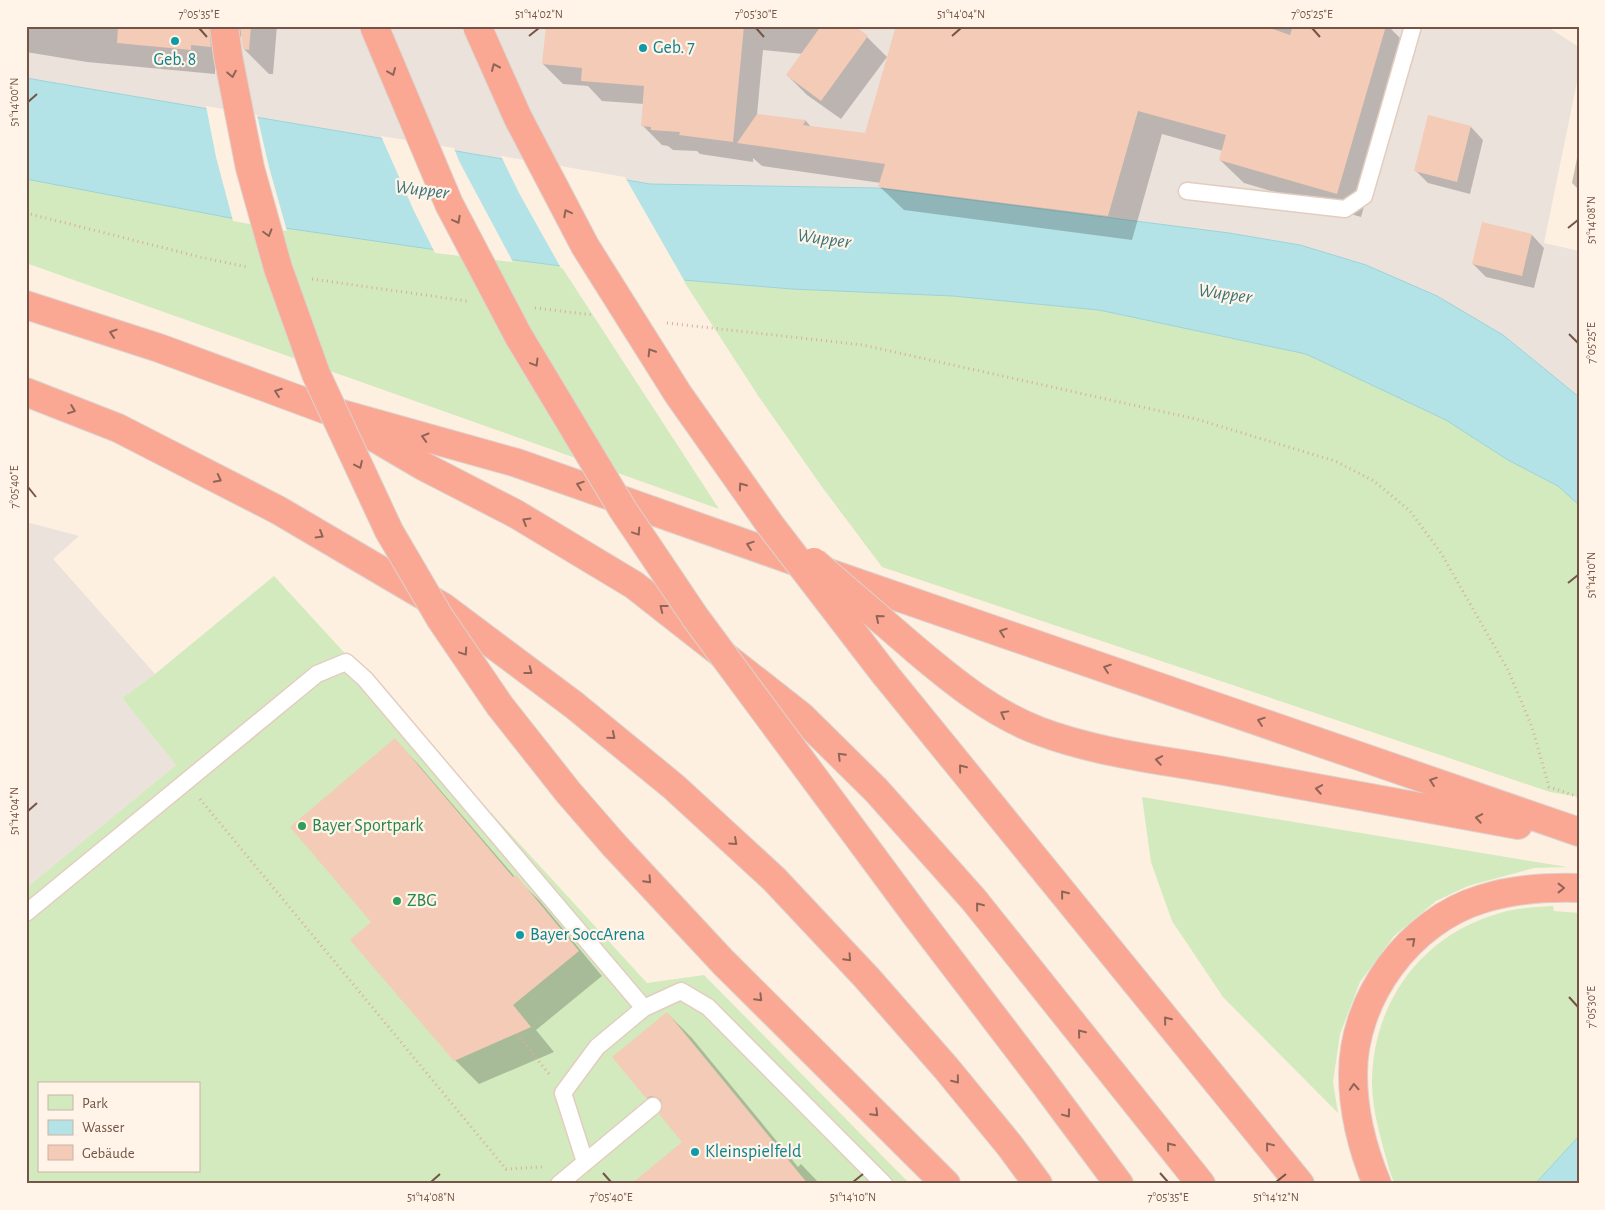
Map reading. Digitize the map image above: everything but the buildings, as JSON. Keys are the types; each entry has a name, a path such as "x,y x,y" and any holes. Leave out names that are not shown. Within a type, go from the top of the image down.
{"highway":[{"path":"224,26 250,168 278,268 316,374 389,530 440,618 500,706 568,792 614,845 723,962 946,1184"},
{"path":"374,26 448,204 519,337 623,510 695,617 751,694 1119,1184"},
{"path":"477,26 518,118 585,246 678,394 771,526 884,673 1300,1184"},
{"path":"26,306 159,348 324,409 517,463 820,570 1579,832"},
{"path":"26,392 118,428 278,510 443,607 574,705 674,787 774,879 867,978 946,1068 1010,1146 1038,1184"},
{"path":"324,409 423,466 516,514 634,585 802,716 876,790 974,900 1201,1184"},
{"path":"771,526 959,686 982,702 1038,730 1067,740 1140,756 1579,836"},
{"path":"1376,1184 1360,1135 1355,1105 1353,1072 1356,1044 1364,1015 1388,968 1407,946 1429,926 1452,912 1480,899 1519,890 1560,887 1579,888"}],"lane":[{"path":"1187,190 1345,209 1364,196 1413,26"},
{"path":"26,912 317,674 346,662 371,687 644,1008"},
{"path":"585,1162 563,1093 597,1047 644,1008 681,991 708,1007 884,1184"},
{"path":"559,1184 653,1106"}],"path":[{"path":"26,213 200,257 256,268"},
{"path":"311,279 473,301"},
{"path":"531,308 599,316"},
{"path":"658,322 862,345 1196,419 1335,461 1374,481 1410,511 1441,553 1508,670 1532,727 1550,787 1579,797"},
{"path":"186,782 506,1169 547,1167 559,1184"},
{"path":"518,1034 563,1093"}],"shaded area":[{"path":"26,26 1546,26 1579,47 1579,72 1544,243 1579,251 1579,397 1503,335 1437,296 1366,265 1300,245 1229,233 877,188 650,184 26,78"},
{"path":"26,522 79,536 53,559 155,674 122,698 176,765 26,888"}],"green space":[{"path":"26,179 430,249 561,266 719,509 26,263"},
{"path":"683,280 792,289 953,296 1099,310 1306,354 1446,420 1508,460 1558,486 1579,505 1579,797 1550,792 882,567 822,487 759,397"},
{"name":"Bayer Sportpark","path":"274,576 647,983 704,975 910,1184 26,1184 26,888 176,765 122,698 155,674"},
{"path":"1142,797 1567,867 1534,868 1468,886 1436,901 1394,936 1360,982 1340,1034 1333,1082 1338,1113 1223,997 1172,921 1151,862"},
{"path":"1553,906 1554,911 1579,913 1579,1136 1535,1184 1395,1184 1379,1131 1372,1086 1374,1056 1380,1027 1391,1001 1406,977 1425,956 1447,938 1472,923 1500,913 1519,909"}],"water":[{"name":"Wupper","path":"26,78 650,184 877,188 1229,233 1300,245 1366,265 1437,296 1503,335 1579,397 1579,505 1558,486 1508,460 1446,420 1306,354 1099,310 953,296 792,289 683,280 561,266 278,227 26,179"},
{"path":"1579,1136 1579,1184 1535,1184"}],"pier":[{"path":"206,106 257,115 287,231 233,221 216,157"},
{"path":"381,136 454,148 459,161 513,262 435,253"},
{"path":"501,156 625,177 685,282 561,268 519,193"}],"place":[{"name":"Geb. 8","path":"175,41"},
{"name":"Geb. 7","path":"643,48"},
{"name":"Bayer Sportpark","path":"302,826"},
{"name":"ZBG","path":"397,901"},
{"name":"Bayer SoccArena","path":"520,935"},
{"name":"Kleinspielfeld","path":"695,1152"}]}
